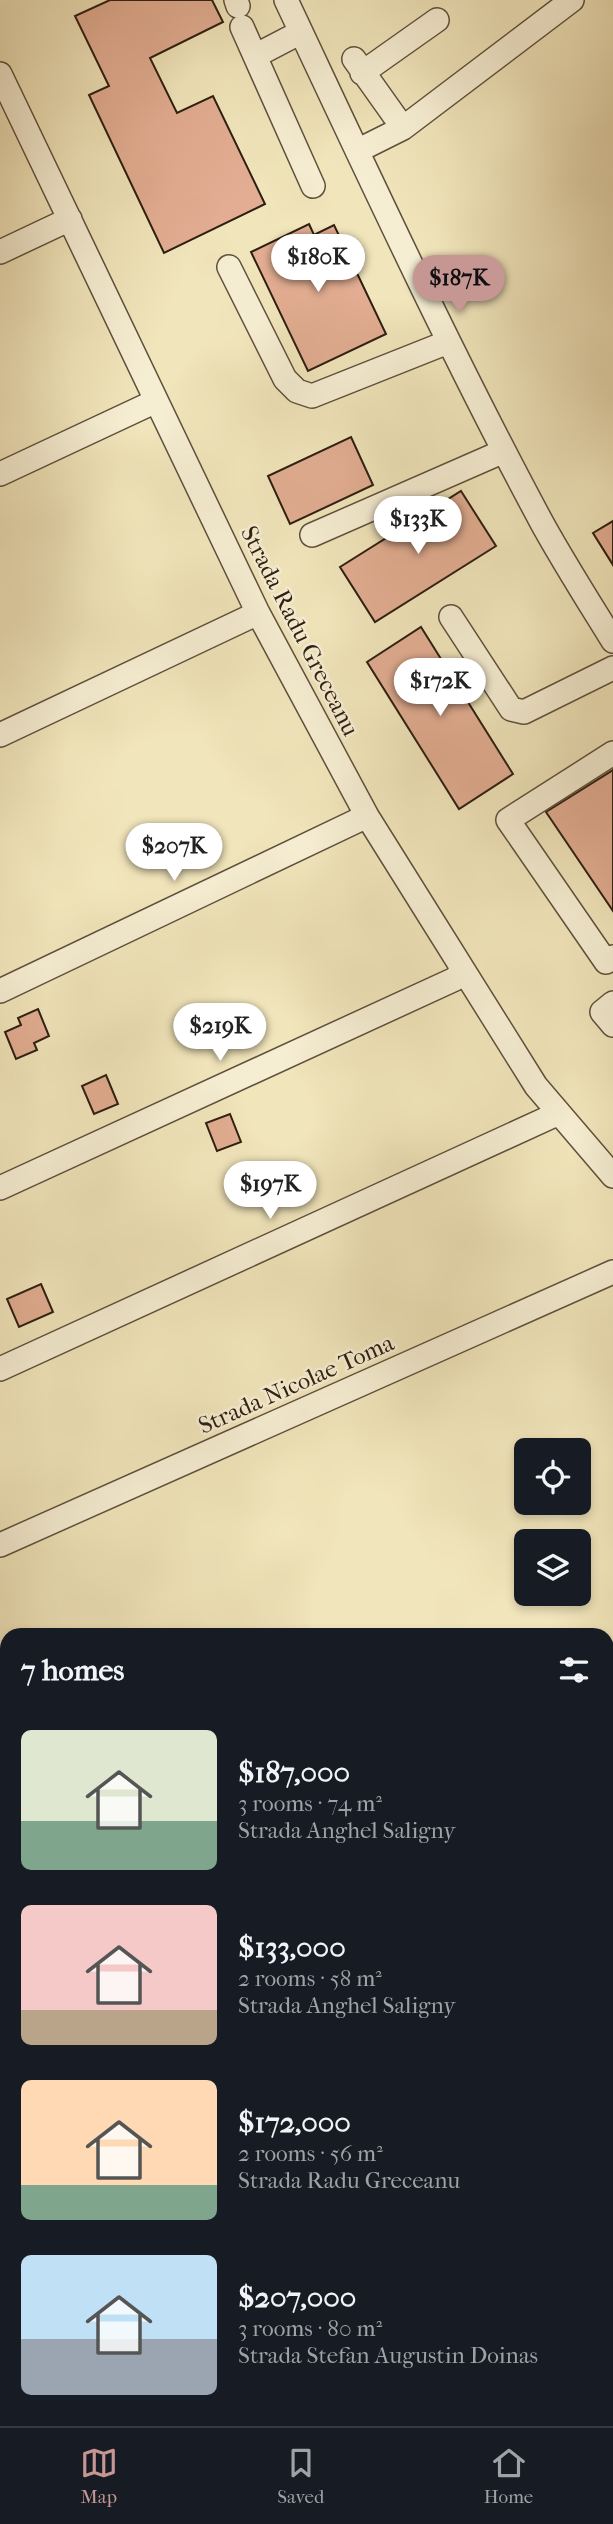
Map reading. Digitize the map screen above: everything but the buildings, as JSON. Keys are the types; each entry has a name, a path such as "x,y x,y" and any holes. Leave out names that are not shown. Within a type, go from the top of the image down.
{"street":[{"path":"286,0 448,342 544,526 613,641"},
{"path":"357,152 403,128 572,0"},
{"path":"239,11 255,56 313,186"},
{"path":"403,128 358,66 437,20"},
{"path":"255,56 301,32"},
{"name":"Strada Radu Greceanu","path":"0,74 258,613 367,816 536,1086 613,1176"},
{"path":"0,252 70,219"},
{"path":"229,267 285,379 297,391 312,396 448,342"},
{"path":"0,474 156,401"},
{"path":"312,535 504,451"},
{"path":"0,734 258,613"},
{"path":"451,617 511,709 524,712 613,668"},
{"path":"613,753 508,820 606,962 613,957"},
{"path":"0,990 367,816"},
{"path":"0,1188 455,979 463,970"},
{"path":"613,1003 602,1012 613,1025"},
{"path":"0,1369 559,1113"},
{"name":"Strada Nicolae Toma","path":"0,1545 613,1272"}]}
